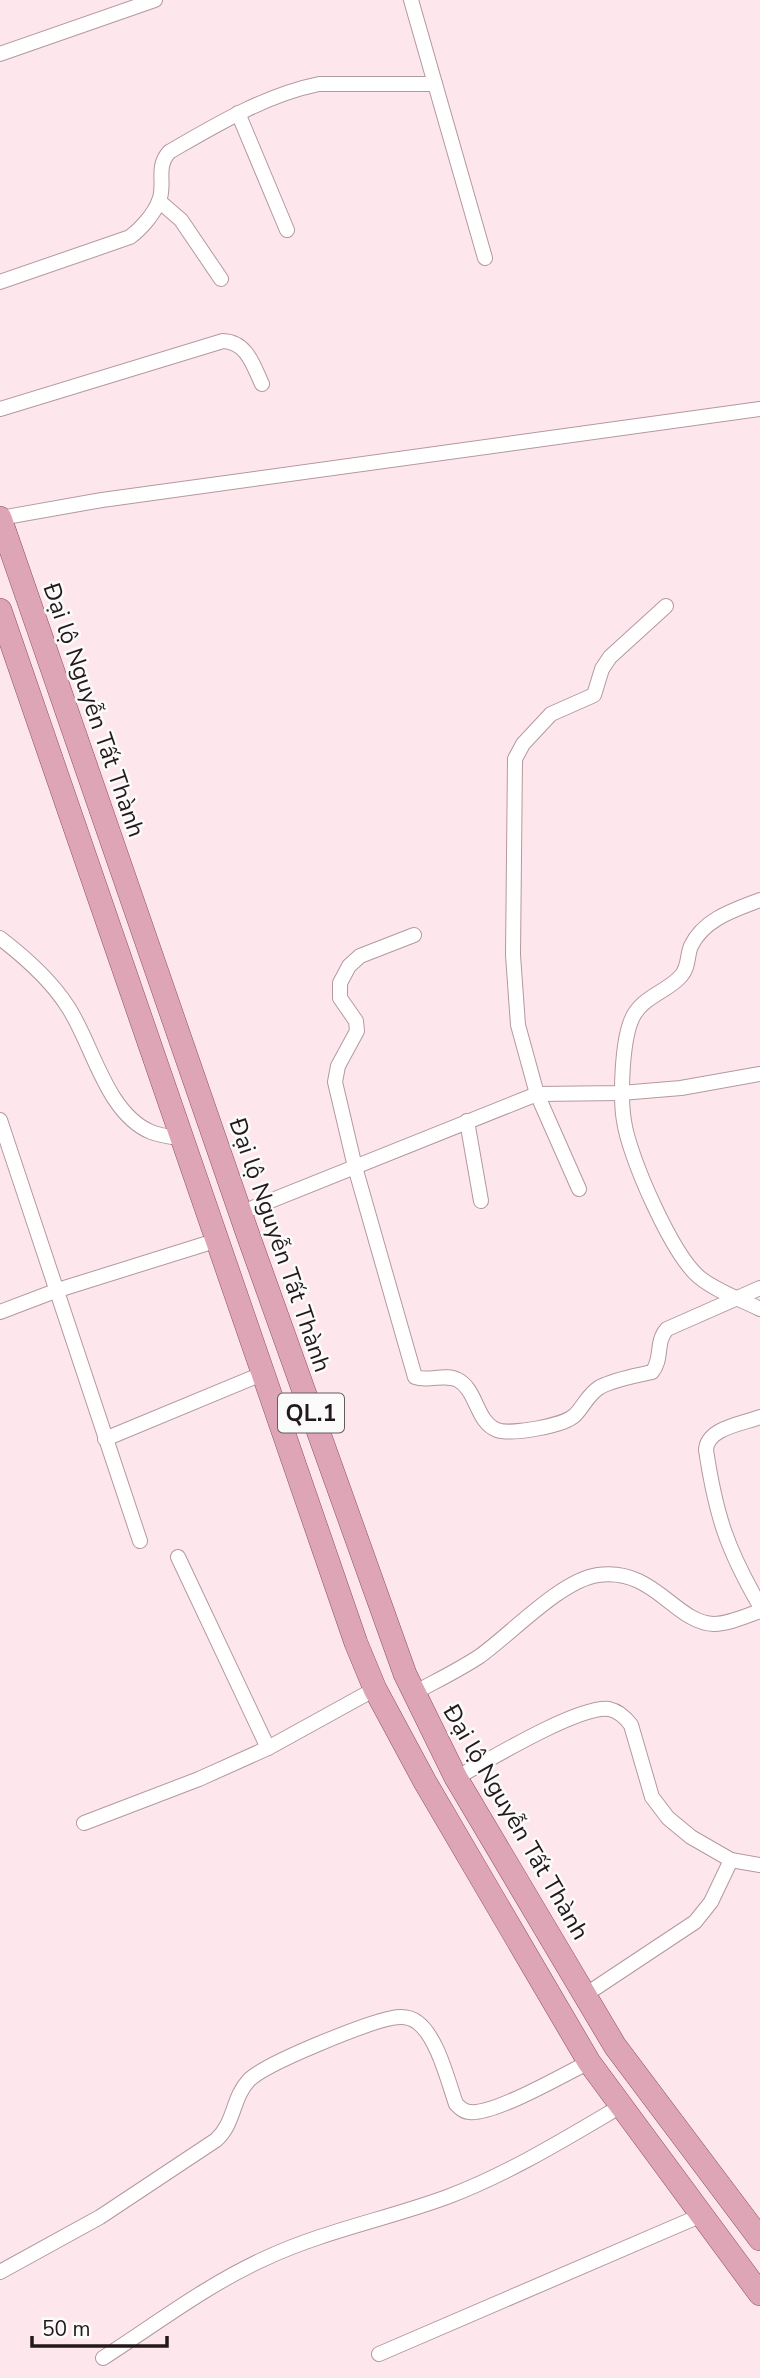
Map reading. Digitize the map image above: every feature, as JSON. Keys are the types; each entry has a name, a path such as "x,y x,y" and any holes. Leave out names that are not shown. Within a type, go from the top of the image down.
{"main road":[{"name":"Đại lộ Nguyễn Tất Thành","path":"0,518 244,1222 410,1684 456,1778 615,2046 753,2216 760,2239"},
{"name":"QL.1","path":"1,618 356,1643 375,1689 425,1782 589,2062 760,2294"},
{"path":"218,1240 244,1222"},
{"path":"375,1689 410,1684"}],"street":[{"path":"0,54 155,0"},
{"path":"411,0 485,258"},
{"path":"0,282 130,237 138,231 159,201 161,163 169,152 239,113 304,88 319,85 435,84"},
{"path":"239,113 287,230"},
{"path":"159,201 181,220 221,279"},
{"path":"0,410 223,341 233,342 247,353 262,384"},
{"path":"0,518 102,500 760,409"},
{"path":"579,1189 537,1094 519,1025 513,955 515,759 523,744 551,714 594,695 610,657 666,606"},
{"path":"760,900 714,920 694,940 681,977 637,1010 627,1033 621,1093 624,1122 631,1147 674,1248 698,1277 760,1309"},
{"path":"414,935 360,956 349,966 340,983 340,998 356,1021 357,1031 338,1066 335,1082 355,1167 415,1377 453,1378 460,1381 467,1387 493,1429 503,1432 519,1431 563,1423 575,1414 597,1388 652,1372 657,1366 659,1343 667,1329 760,1289"},
{"path":"0,938 50,983 67,1005 111,1094 124,1111 139,1125 153,1132 183,1139"},
{"path":"244,1222 355,1167 537,1094 621,1093 681,1088 760,1074"},
{"path":"0,1120 140,1541"},
{"path":"467,1121 481,1201"},
{"path":"0,1312 58,1290 218,1240"},
{"path":"105,1440 264,1373"},
{"path":"410,1684 479,1657 555,1597 586,1578 614,1574 631,1577 647,1584 694,1618 713,1624 760,1609 739,1570 722,1528 713,1499 706,1450 706,1443 713,1434 760,1417"},
{"path":"178,1557 268,1748"},
{"path":"84,1823 199,1779 268,1748 375,1689"},
{"path":"456,1778 572,1717 585,1712 613,1710 624,1716 631,1725 652,1797 668,1818 691,1837 732,1860 760,1865"},
{"path":"585,1995 695,1922 711,1902 732,1860"},
{"path":"0,2272 100,2217 216,2140 225,2132 241,2092 258,2073 312,2047 390,2018 407,2017 423,2027 436,2049 456,2104 471,2112 491,2109 589,2062"},
{"path":"103,2358 229,2276 265,2258 308,2240 450,2196 552,2147 621,2106"},
{"path":"379,2354 702,2215"}]}
